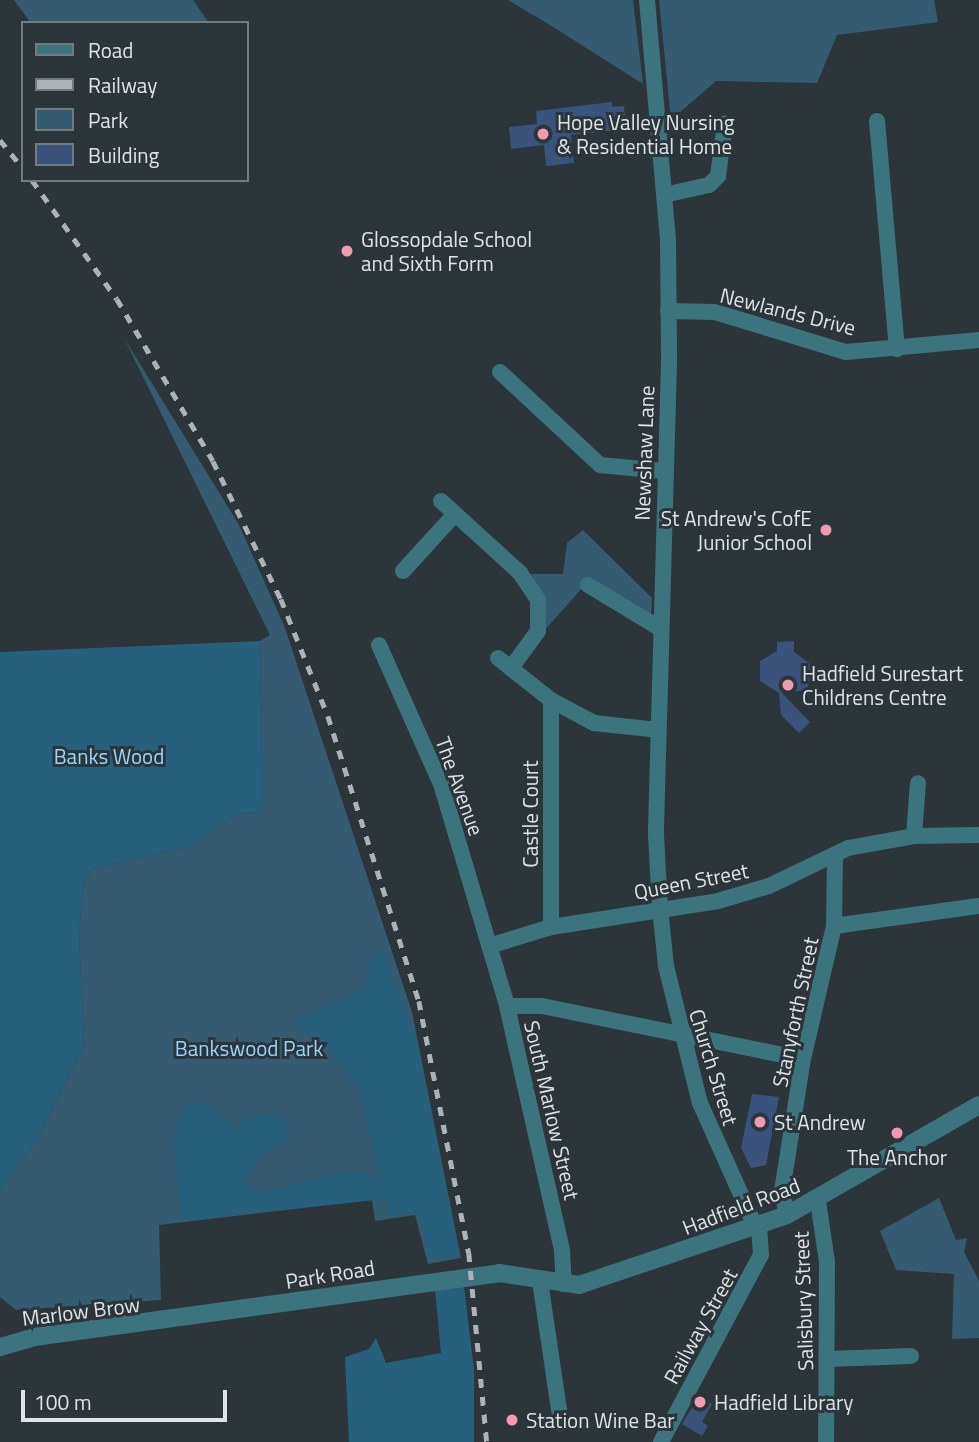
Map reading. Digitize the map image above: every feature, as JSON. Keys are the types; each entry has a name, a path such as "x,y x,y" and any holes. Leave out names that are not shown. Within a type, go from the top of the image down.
{"street":[{"name":"Newshaw Lane","path":"647,0 664,195 668,311 658,730 660,908"},
{"path":"877,121 897,349"},
{"path":"664,195 709,185 718,176 725,122"},
{"name":"Newlands Drive","path":"668,311 715,312 846,352 979,340"},
{"path":"500,372 600,465 663,471"},
{"path":"441,501 520,573 538,600 538,631 504,663 551,700 594,723 658,730"},
{"path":"403,571 455,514"},
{"path":"588,585 661,629"},
{"name":"The Avenue","path":"379,645 441,784 489,946"},
{"name":"Castle Court","path":"551,700 551,927"},
{"path":"914,836 918,783"},
{"name":"Queen Street","path":"489,946 551,927 769,886 835,858 848,848 914,836 979,835"},
{"name":"Stanyforth Street","path":"787,1215 782,1191 803,1059 834,926 835,858"},
{"path":"834,926 979,906"},
{"name":"Church Street","path":"660,908 681,1037 700,1104 757,1228"},
{"name":"South Marlow Street","path":"489,946 507,1006 562,1250 564,1284"},
{"path":"507,1006 542,1006 681,1037 803,1059"},
{"name":"Hadfield Road","path":"499,1273 564,1284 614,1276 757,1228 818,1201 979,1105"},
{"name":"Salisbury Street","path":"818,1201 827,1262 826,1442"},
{"name":"Railway Street","path":"661,1442 761,1255 757,1228"},
{"name":"Park Road","path":"168,1322 499,1273"},
{"path":"540,1280 561,1423"},
{"name":"Marlow Brow","path":"0,1347 34,1337 168,1322"},
{"path":"828,1359 911,1356"}],"green space":[{"path":"14,0 193,0 208,21 30,21"},
{"path":"508,0 633,0 643,84 550,25"},
{"path":"659,0 934,0 938,22 837,35 817,83 716,81 671,120"},
{"name":"Bankswood Park","path":"124,338 239,525 285,628 412,1012 461,1258 428,1264 415,1215 375,1221 372,1200 159,1225 161,1300 16,1310 0,1297 0,1191 39,1135 84,1045 79,935 83,886 92,869 194,845 235,814 263,813 260,641 270,635"},
{"path":"583,530 652,598 651,617 591,578 544,631 545,608 531,574 563,574 567,543"},
{"name":"Banks Wood","path":"260,641 263,813 235,814 194,845 92,869 83,886 79,935 84,1045 39,1135 0,1191 0,652"},
{"path":"380,949 416,1036 459,1256 430,1259 419,1212 389,1216 385,1199 181,1220 173,1135 188,1101 208,1104 237,1127 251,1116 280,1115 291,1137 256,1159 246,1183 257,1193 355,1170 380,1178 360,1090 328,1050 293,1021 365,988 371,957"},
{"path":"939,1198 956,1240 967,1238 964,1252 979,1281 979,1338 952,1339 954,1274 896,1270 880,1231"},
{"path":"464,1286 474,1370 474,1442 349,1442 345,1357 369,1349 376,1338 386,1363 441,1353 435,1290"}],"building":[{"name":"Hope Valley Nursing & Residential Home","path":"612,102 612,107 624,106 626,129 571,135 574,163 546,166 544,145 511,149 509,127 537,124 536,111"},
{"name":"Hadfield Surestart Childrens Centre","path":"794,641 794,652 810,664 808,690 782,693 810,722 799,733 781,715 779,693 760,681 760,661 777,651 777,642"},
{"name":"St Andrew","path":"752,1094 779,1097 766,1165 751,1168 741,1148"},
{"path":"699,1396 712,1404 702,1422 708,1426 702,1436 682,1424"}],"railway":[{"path":"0,140 21,166"},
{"path":"33,182 117,299 213,461 281,599 328,716 419,1001 469,1253 487,1442"}],"place":[{"name":"Hope Valley Nursing & Residential Home","path":"543,134"},
{"name":"Glossopdale School and Sixth Form","path":"347,251"},
{"name":"St Andrew's CofE Junior School","path":"826,530"},
{"name":"Hadfield Surestart Childrens Centre","path":"788,685"},
{"name":"St Andrew","path":"760,1122"},
{"name":"The Anchor","path":"897,1133"},
{"name":"Hadfield Library","path":"700,1402"},
{"name":"Station Wine Bar","path":"512,1420"}]}
